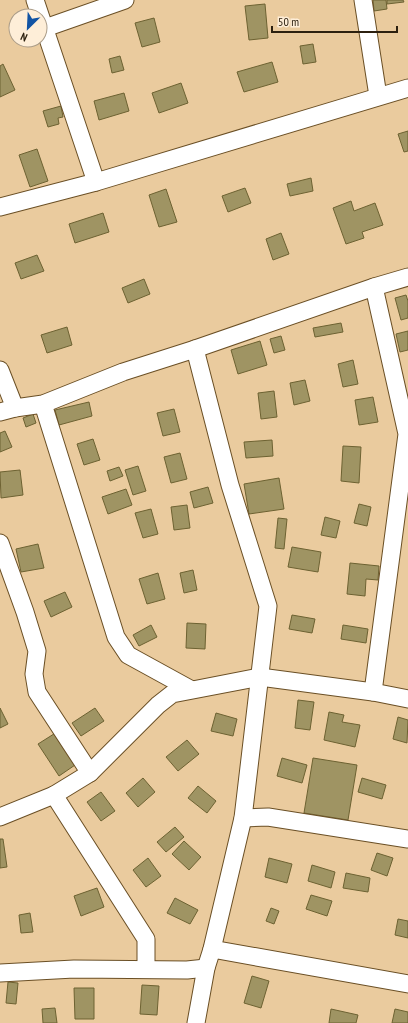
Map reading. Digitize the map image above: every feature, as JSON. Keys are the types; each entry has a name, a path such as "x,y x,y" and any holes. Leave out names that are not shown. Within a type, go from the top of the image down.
{"street":[{"path":"48,27 125,0"},
{"path":"363,0 378,96"},
{"path":"48,37 96,182"},
{"path":"0,207 96,182 408,88"},
{"path":"0,370 8,410 43,404 123,372 196,349 374,287 408,277"},
{"path":"373,692 406,434 374,287"},
{"path":"196,349 230,485 268,606 243,818 212,949 206,968 196,1023"},
{"path":"43,404 116,637 128,655 190,690"},
{"path":"0,543 25,612 37,651 34,674 37,692 90,773"},
{"path":"0,816 54,795 90,773 158,705 172,694 260,677 373,692 408,699"},
{"path":"54,795 146,939 146,969"},
{"path":"243,818 268,817 408,839"},
{"path":"212,949 408,984"},
{"path":"0,973 74,969 187,970 206,968"}],"building":[{"path":"373,0 386,0 387,9 374,11"},
{"path":"387,0 403,0 404,2 387,4"},
{"path":"265,4 268,38 249,40 245,6"},
{"path":"154,18 160,42 142,47 135,23"},
{"path":"313,44 316,62 303,64 300,46"},
{"path":"120,56 124,70 112,73 109,59"},
{"path":"272,62 278,82 244,92 237,72"},
{"path":"3,64 15,90 0,97 0,66"},
{"path":"181,83 188,103 159,113 152,93"},
{"path":"124,93 129,111 99,120 94,101"},
{"path":"61,106 63,117 58,118 59,124 48,127 43,111"},
{"path":"408,131 408,151 404,152 398,134"},
{"path":"37,149 48,181 30,187 19,155"},
{"path":"311,178 313,191 290,196 287,184"},
{"path":"245,188 251,203 228,212 222,196"},
{"path":"166,189 177,222 159,227 149,195"},
{"path":"351,201 354,211 375,203 383,225 362,232 364,238 346,244 333,208"},
{"path":"103,213 109,232 75,243 69,224"},
{"path":"281,233 289,254 273,260 266,239"},
{"path":"37,255 44,271 21,279 15,263"},
{"path":"144,279 150,294 128,303 122,288"},
{"path":"406,295 408,301 408,318 401,320 395,298"},
{"path":"341,323 343,332 315,337 313,328"},
{"path":"67,327 72,345 47,353 41,335"},
{"path":"408,331 408,350 400,352 396,334"},
{"path":"281,336 285,350 274,353 270,339"},
{"path":"260,341 267,365 238,374 231,350"},
{"path":"353,360 358,384 343,387 338,364"},
{"path":"305,380 310,401 294,405 290,383"},
{"path":"274,391 277,417 261,419 258,393"},
{"path":"373,397 378,422 359,425 355,400"},
{"path":"89,402 92,416 59,425 55,410"},
{"path":"174,409 180,432 163,436 157,413"},
{"path":"33,414 36,423 26,427 23,418"},
{"path":"5,431 12,447 0,452 0,433"},
{"path":"93,439 100,460 84,465 77,444"},
{"path":"272,440 273,456 246,458 244,442"},
{"path":"343,446 361,447 359,483 341,481"},
{"path":"180,453 187,479 171,483 164,457"},
{"path":"138,466 146,491 133,495 125,470"},
{"path":"119,467 123,476 110,481 107,471"},
{"path":"20,470 23,495 1,498 0,472"},
{"path":"279,478 284,509 249,514 244,484"},
{"path":"208,487 213,503 194,508 190,492"},
{"path":"126,489 132,505 108,514 102,497"},
{"path":"359,504 371,507 367,526 354,523"},
{"path":"187,505 190,528 174,530 171,507"},
{"path":"151,509 158,534 143,538 135,513"},
{"path":"325,517 340,521 336,538 321,535"},
{"path":"278,518 287,519 284,549 275,548"},
{"path":"38,544 44,568 21,572 16,549"},
{"path":"292,547 321,552 318,572 288,567"},
{"path":"350,563 379,566 378,580 366,579 365,596 347,594"},
{"path":"193,570 197,590 184,593 180,573"},
{"path":"158,573 165,599 147,604 139,579"},
{"path":"65,592 72,607 51,617 44,601"},
{"path":"292,615 315,619 312,633 289,629"},
{"path":"187,623 206,624 205,649 186,648"},
{"path":"151,625 157,637 139,646 133,635"},
{"path":"343,625 368,629 366,643 341,639"},
{"path":"298,700 314,702 310,730 295,728"},
{"path":"0,708 8,724 0,728"},
{"path":"95,708 104,721 81,736 72,723"},
{"path":"329,712 344,715 342,722 360,725 355,747 324,740"},
{"path":"216,713 237,719 233,736 211,731"},
{"path":"398,717 408,720 407,743 393,739"},
{"path":"57,732 78,763 59,776 38,744"},
{"path":"187,740 199,754 178,771 166,757"},
{"path":"282,758 307,765 302,783 277,776"},
{"path":"313,758 357,765 348,820 304,813"},
{"path":"143,778 155,792 138,807 126,793"},
{"path":"362,778 386,785 382,799 358,792"},
{"path":"198,786 216,801 207,813 188,798"},
{"path":"101,792 115,811 101,821 87,802"},
{"path":"175,827 184,837 166,852 157,842"},
{"path":"0,839 3,839 7,867 0,868"},
{"path":"184,841 201,857 189,870 172,854"},
{"path":"377,853 393,858 387,876 371,870"},
{"path":"148,858 161,876 146,887 133,870"},
{"path":"269,858 292,864 287,883 265,877"},
{"path":"312,865 335,872 331,888 308,881"},
{"path":"346,873 370,878 368,892 343,888"},
{"path":"97,888 104,907 81,916 74,896"},
{"path":"311,895 332,901 327,916 306,909"},
{"path":"175,898 198,910 190,924 167,913"},
{"path":"271,908 279,911 274,924 266,921"},
{"path":"30,913 33,932 21,933 19,915"},
{"path":"398,919 408,921 408,938 395,935"},
{"path":"252,976 269,981 261,1008 244,1003"},
{"path":"8,982 18,983 16,1004 6,1003"},
{"path":"142,985 159,986 157,1015 140,1014"},
{"path":"74,988 94,988 94,1019 75,1019"},
{"path":"55,1008 57,1023 43,1023 42,1009"},
{"path":"331,1009 358,1015 356,1023 329,1023"},
{"path":"395,1009 408,1012 408,1023 392,1023"}]}
